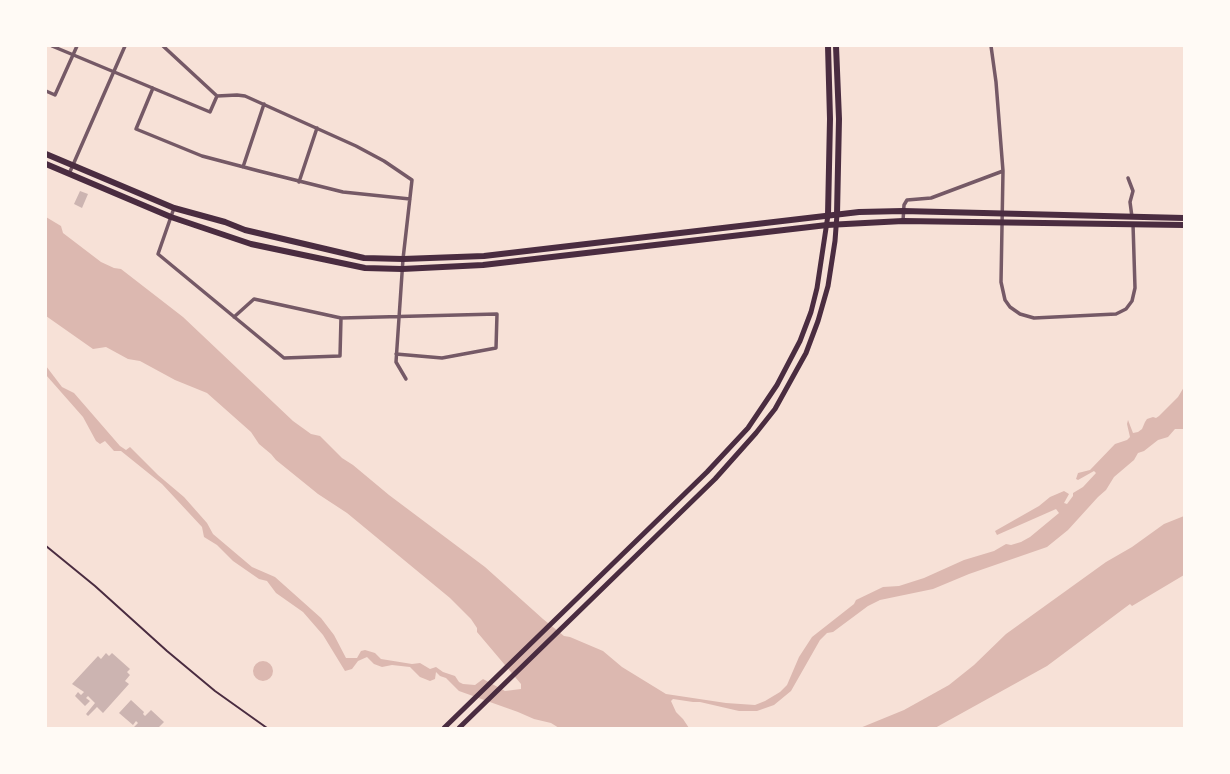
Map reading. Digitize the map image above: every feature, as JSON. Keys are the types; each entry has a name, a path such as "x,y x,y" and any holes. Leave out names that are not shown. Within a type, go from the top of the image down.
{"highway":[{"path":"828,46 828,215"},
{"path":"836,46 839,119 837,214"},
{"path":"46,154 174,208 245,230 364,258 484,256 837,214 903,211 1133,220 1185,225"},
{"path":"46,164 171,217 251,244 365,268 483,265 827,225 903,221 1185,218"}],"main road":[{"path":"459,729 715,479 775,409 806,353 818,321 828,286 837,214"},
{"path":"444,729 707,472 748,428 777,385 800,341 811,312 828,215"}],"street":[{"path":"52,46 210,112 217,96"},
{"path":"46,91 55,95 77,46"},
{"path":"69,174 125,46"},
{"path":"163,46 217,96 245,96 264,104 384,161 412,180 396,354 396,362 406,379"},
{"path":"991,46 1003,171 1002,292 1010,307 1020,314 1034,318 1116,314 1126,309 1134,293 1133,220 1130,202 1133,191 1128,178"},
{"path":"153,88 136,129 202,156 243,167 343,192 410,200"},
{"path":"243,167 264,104"},
{"path":"299,181 317,128"},
{"path":"903,221 906,200 931,198 1003,171"},
{"path":"174,208 158,254 284,358 340,356 341,318"},
{"path":"234,317 254,299 341,318 497,314 496,348 442,358 396,354"}],"path":[{"path":"46,546 215,691 267,729"}],"shaded area":[{"path":"46,217 61,226 63,233 101,262 121,269 183,317 293,421 311,434 320,436 342,458 485,567 564,636 603,651 622,667 666,694 726,703 755,705 765,701 787,685 799,657 812,637 856,600 883,587 899,586 924,578 964,560 1030,537 1059,513 1056,509 997,535 995,531 1064,491 1069,494 1064,503 1067,504 1073,493 1096,473 1094,471 1078,480 1078,473 1090,470 1115,444 1130,437 1128,420 1133,433 1138,432 1147,419 1159,416 1184,387 1184,429 1175,429 1168,437 1138,453 1068,530 1047,547 933,589 880,600 833,632 827,633 820,640 791,691 774,705 757,711 739,711 673,699 671,701 676,712 689,728 559,728 459,691 436,672 435,679 430,681 420,677 410,667 382,667 367,657 345,671 323,635 303,612 276,593 267,581 259,579 233,561 217,545 204,537 202,527 162,484 121,451 114,451 105,441 100,444 96,441 83,417 46,375 46,366 62,387 74,393 120,446 126,450 130,447 184,497 213,534 252,567 275,577 321,618 346,658 357,658 361,651 365,650 375,653 381,659 420,663 430,669 436,667 455,676 463,684 475,685 483,679 505,691 521,689 521,684 477,632 471,619 450,598 347,513 318,494 276,460 251,432 207,393 106,347 93,349 46,316"},
{"path":"1184,516 1184,575 1132,606 1130,604 1047,666 935,728 860,728 904,710 949,685 1006,634 1106,562 1164,524"},
{"path":"263,661 270,664 273,671 270,678 263,681 256,678 253,671 256,664"}],"building":[{"path":"80,191 88,194 82,208 74,204"},
{"path":"106,653 109,656 112,653 130,669 127,672 130,675 125,681 129,684 103,713 97,707 88,716 86,714 95,703 88,696 86,698 90,701 85,706 75,696 78,692 81,695 84,692 72,684 98,656 101,659"},
{"path":"131,700 145,716 151,710 164,722 158,728 133,728 138,723 136,721 133,725 119,713"}]}
